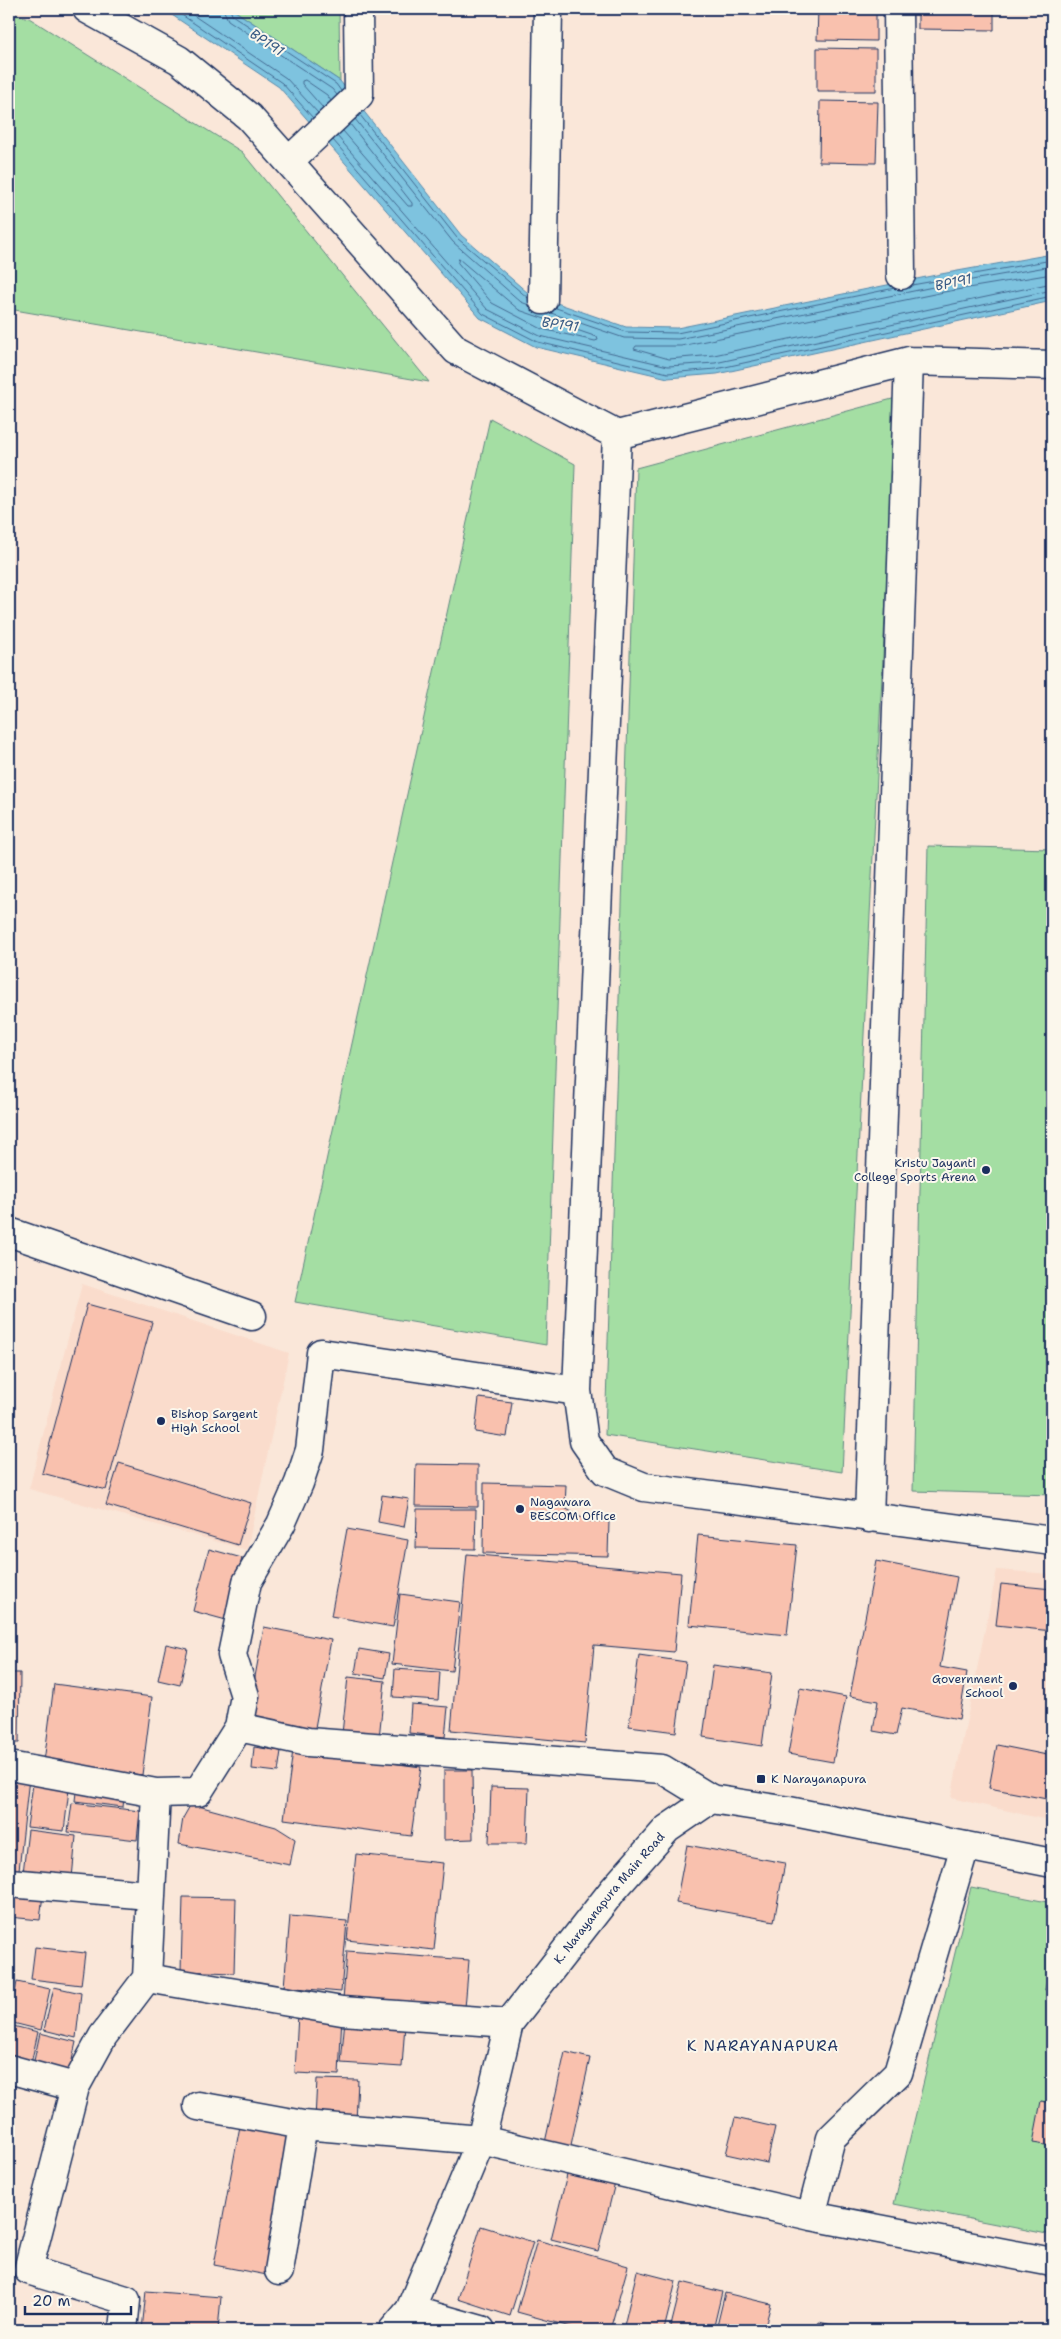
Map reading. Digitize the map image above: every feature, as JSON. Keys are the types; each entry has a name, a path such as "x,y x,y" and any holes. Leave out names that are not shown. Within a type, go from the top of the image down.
{"street":[{"path":"87,9 180,60 295,156 456,350 618,435 909,361 1052,365"},
{"path":"295,156 359,95 358,9"},
{"path":"542,300 548,9"},
{"path":"898,9 901,275"},
{"path":"869,1518 909,361"},
{"path":"618,435 577,1391 584,1441 605,1471 644,1487 1052,1541"},
{"path":"9,1232 252,1316"},
{"path":"9,1766 156,1793 198,1792 239,1727 245,1696 232,1654 247,1582 281,1524 299,1484 310,1450 321,1353 577,1391"},
{"path":"239,1727 308,1742 662,1769 711,1799 789,1811 1052,1863"},
{"path":"123,2330 126,2300 28,2270 75,2087 103,2036 147,1978 149,1895 156,1793"},
{"name":"K. Narayanapura Main Road","path":"402,2320 481,2140 509,2023 613,1890 655,1842 667,1829 711,1799"},
{"path":"811,2216 831,2138 898,2073 965,1846"},
{"path":"9,1883 149,1895"},
{"path":"147,1978 342,2011 509,2023"},
{"path":"9,2069 75,2087"},
{"path":"198,2106 303,2125 481,2140 811,2216 1052,2262"},
{"path":"278,2271 303,2125"},
{"path":"402,2320 481,2330"}],"shaded area":[{"name":"Bishop Sargent High School","path":"82,1284 289,1353 247,1550 29,1489"},
{"name":"Government School","path":"997,1570 1052,1574 1052,1821 951,1798"}],"green space":[{"path":"232,9 339,9 340,81"},
{"path":"9,13 29,18 242,152 429,382 9,309"},
{"path":"896,398 842,1472 605,1435 636,468"},
{"path":"490,418 575,464 546,1345 295,1302"},
{"name":"Kristu Jayanti College Sports Arena","path":"928,846 1052,849 1052,1495 913,1491"},
{"path":"971,1887 1052,1903 1052,2235 894,2204"}],"water":[{"name":"BP191","path":"163,9 232,9 340,81 461,235 528,293 626,327 677,328 941,274 1052,254 1052,301 717,374 668,378 536,347 480,318 279,87"}],"building":[{"path":"818,9 876,9 876,41 817,40"},
{"path":"918,9 994,9 994,30 918,29"},
{"path":"817,48 876,49 876,91 817,91"},
{"path":"820,101 878,102 876,163 819,162"},
{"path":"87,1304 152,1322 106,1490 42,1473"},
{"path":"479,1398 512,1402 507,1437 475,1432"},
{"path":"119,1463 251,1503 238,1545 106,1505"},
{"path":"416,1464 478,1465 478,1507 415,1506"},
{"path":"484,1483 566,1485 565,1508 587,1521 609,1521 608,1556 483,1553"},
{"path":"382,1495 409,1499 404,1527 378,1522"},
{"path":"417,1509 476,1509 475,1549 416,1548"},
{"path":"347,1529 408,1540 393,1627 331,1616"},
{"path":"698,1535 797,1545 787,1635 689,1625"},
{"path":"209,1549 242,1558 226,1620 193,1611"},
{"path":"467,1554 681,1573 674,1652 594,1645 585,1743 451,1730"},
{"path":"876,1561 957,1577 940,1667 967,1672 959,1719 902,1708 896,1735 873,1731 878,1701 850,1696"},
{"path":"1001,1584 1052,1589 1052,1631 996,1625"},
{"path":"400,1594 460,1602 452,1671 392,1664"},
{"path":"264,1627 331,1640 314,1733 247,1721"},
{"path":"166,1644 188,1649 180,1685 158,1680"},
{"path":"359,1649 389,1654 385,1678 355,1673"},
{"path":"639,1655 686,1662 676,1732 629,1726"},
{"path":"713,1665 772,1673 762,1746 703,1737"},
{"path":"395,1669 440,1672 438,1700 393,1697"},
{"path":"9,1673 20,1673 19,1743 9,1743"},
{"path":"348,1677 385,1681 379,1738 342,1734"},
{"path":"54,1684 152,1697 142,1775 44,1762"},
{"path":"800,1688 846,1697 833,1762 788,1754"},
{"path":"411,1704 448,1707 445,1737 409,1733"},
{"path":"997,1745 1052,1756 1052,1800 989,1788"},
{"path":"254,1747 281,1751 278,1772 252,1769"},
{"path":"293,1750 421,1767 411,1836 284,1819"},
{"path":"444,1770 472,1770 473,1839 444,1840"},
{"path":"9,1776 29,1778 18,1879 9,1878"},
{"path":"34,1777 70,1781 64,1831 27,1827"},
{"path":"77,1783 125,1789 123,1807 75,1801"},
{"path":"491,1787 529,1788 527,1843 489,1843"},
{"path":"72,1803 140,1811 137,1840 68,1832"},
{"path":"191,1804 276,1827 295,1839 290,1865 179,1844 183,1818"},
{"path":"28,1830 76,1836 72,1878 23,1873"},
{"path":"687,1845 785,1863 774,1921 676,1903"},
{"path":"356,1854 443,1863 434,1950 347,1940"},
{"path":"9,1890 43,1894 40,1920 9,1917"},
{"path":"183,1897 236,1898 234,1973 181,1971"},
{"path":"290,1916 347,1921 341,1992 284,1987"},
{"path":"35,1947 85,1953 81,1985 31,1979"},
{"path":"347,1951 469,1960 465,2008 343,1999"},
{"path":"1052,1956 1052,1992 1045,1990"},
{"path":"17,1982 50,1989 41,2030 9,2022"},
{"path":"54,1987 81,1993 76,2038 44,2030"},
{"path":"298,2013 342,2015 339,2075 295,2073"},
{"path":"345,2019 405,2024 402,2067 341,2063"},
{"path":"13,2026 38,2032 30,2068 9,2064 9,2043"},
{"path":"40,2033 76,2042 68,2078 32,2070"},
{"path":"565,2052 590,2058 569,2154 544,2147"},
{"path":"317,2079 358,2080 356,2122 315,2120"},
{"path":"1041,2101 1052,2103 1052,2146 1033,2143"},
{"path":"735,2118 775,2127 767,2163 726,2154"},
{"path":"240,2126 293,2136 267,2275 214,2265"},
{"path":"569,2167 616,2179 598,2251 551,2239"},
{"path":"481,2226 533,2242 510,2316 458,2299"},
{"path":"537,2240 628,2266 610,2330 582,2330 517,2312"},
{"path":"637,2271 676,2281 664,2330 623,2330"},
{"path":"682,2282 722,2292 713,2330 670,2330"},
{"path":"146,2291 221,2297 218,2330 142,2330"},
{"path":"725,2293 771,2304 764,2330 716,2330"},
{"path":"819,2322 853,2330 817,2330"}],"place":[{"name":"Kristu Jayanti College Sports Arena","path":"986,1170"},
{"name":"Bishop Sargent High School","path":"161,1421"},
{"name":"Nagawara BESCOM Office","path":"520,1509"},
{"name":"Government School","path":"1013,1686"},
{"name":"K Narayanapura","path":"761,1779"}],"district":[{"name":"K NARAYANAPURA","path":"763,2046"}]}
